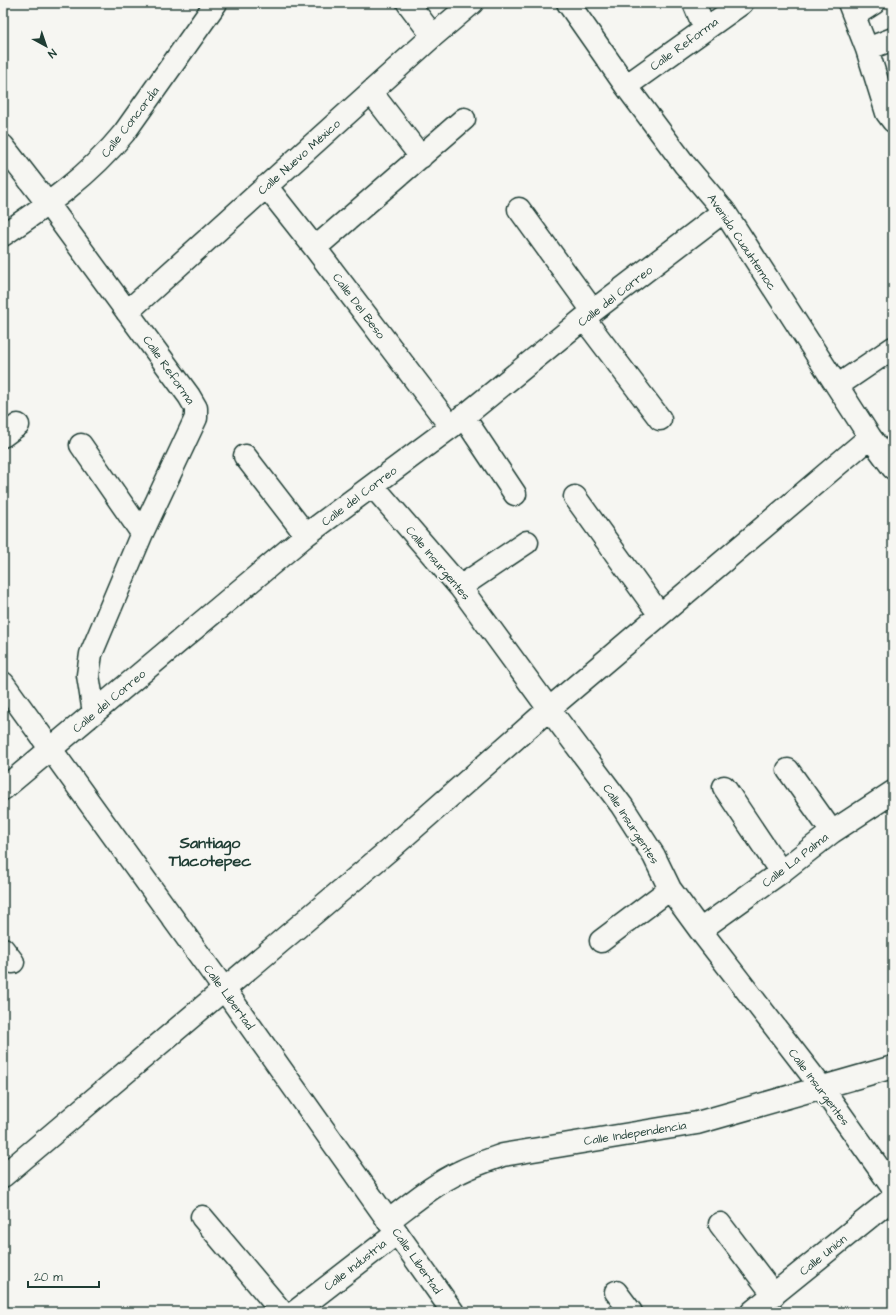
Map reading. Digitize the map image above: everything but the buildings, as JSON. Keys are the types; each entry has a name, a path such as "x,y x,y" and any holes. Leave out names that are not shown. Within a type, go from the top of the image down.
{"street":[{"name":"Calle Concordia","path":"3,235 48,204 110,151 216,3"},
{"path":"408,3 433,36"},
{"name":"Calle Nuevo México","path":"127,312 433,36 472,3"},
{"name":"Avenida Cuauhtemoc","path":"568,3 626,86 685,165 724,211 870,437 893,468"},
{"path":"694,3 705,29"},
{"name":"Calle Reforma","path":"626,86 742,3"},
{"path":"874,3 852,9 867,49 887,113 893,121"},
{"path":"867,49 893,39"},
{"path":"371,92 421,157"},
{"path":"315,248 464,119"},
{"name":"Calle Reforma","path":"3,146 48,204 189,396 196,408 196,418 142,533 91,654 88,675 94,713"},
{"name":"Calle Del Beso","path":"266,186 515,494"},
{"path":"519,210 660,419"},
{"name":"Calle del Correo","path":"3,789 306,536 457,422 589,315 724,211"},
{"path":"837,386 893,348"},
{"path":"3,1176 389,850 549,709 870,437"},
{"path":"81,445 142,533"},
{"path":"245,456 306,536"},
{"name":"Calle Insurgentes","path":"373,486 460,588 630,818 654,856 670,889 822,1088 893,1188"},
{"path":"575,497 660,614"},
{"path":"460,588 527,542"},
{"name":"Calle Libertad","path":"3,683 224,989 453,1312"},
{"path":"788,770 832,832"},
{"path":"724,787 781,872"},
{"name":"Calle La Palma","path":"700,930 781,872 832,832 893,792"},
{"path":"601,941 670,889"},
{"name":"Calle Independencia","path":"393,1227 438,1185 459,1172 503,1155 697,1123 893,1067"},
{"name":"Calle Unión","path":"752,1312 893,1198"},
{"path":"202,1217 282,1312"},
{"path":"720,1224 774,1294"},
{"name":"Calle Industria","path":"295,1312 393,1227"},
{"path":"616,1292 631,1312"}],"district":[{"name":"Santiago Tlacotepec","path":"210,851"}]}
